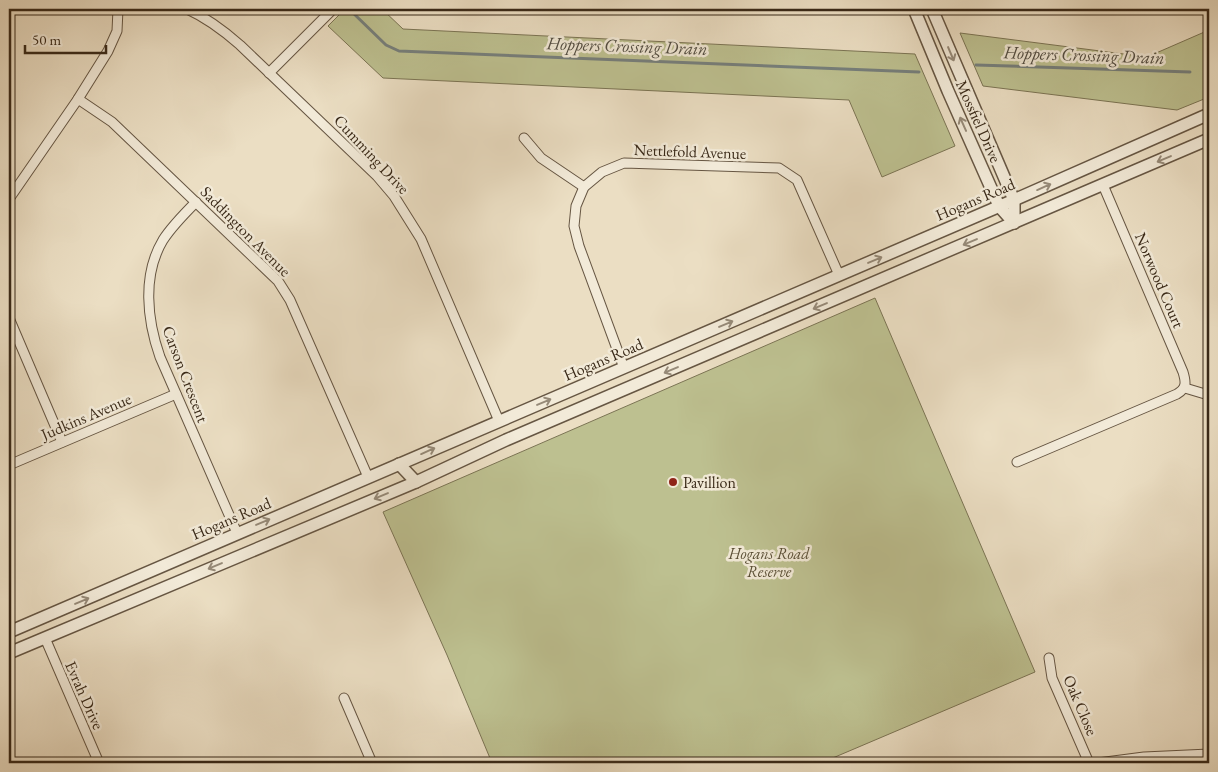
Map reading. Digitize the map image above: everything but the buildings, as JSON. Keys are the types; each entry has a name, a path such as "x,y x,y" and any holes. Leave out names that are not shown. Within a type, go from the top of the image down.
{"street":[{"path":"9,199 78,99 114,39 117,30 118,9"},
{"name":"Cumming Drive","path":"187,9 204,16 222,29 269,73 377,176 408,216 433,265 499,421"},
{"path":"269,73 333,9"},
{"name":"Mossfiel Drive","path":"914,9 948,92 999,206 1014,223"},
{"name":"Mossfiel Drive","path":"932,9 1014,200 1014,223"},
{"name":"Saddington Avenue","path":"78,99 112,122 278,281 290,300 368,477"},
{"name":"Hogans Road","path":"9,632 1014,200 1209,114"},
{"path":"524,138 540,158 584,187 576,206 574,226 579,246 624,368"},
{"path":"9,653 416,482 506,440 1209,139"},
{"name":"Nettlefold Avenue","path":"584,187 602,172 624,163 779,168 797,180 840,275"},
{"name":"Norwood Court","path":"1103,185 1183,372 1185,388"},
{"name":"Carson Crescent","path":"196,202 172,227 162,242 155,258 148,297 152,336 237,533"},
{"path":"9,318 62,442"},
{"path":"1018,462 1177,394 1185,388 1205,394"},
{"name":"Judkins Avenue","path":"9,465 176,394"},
{"path":"499,421 506,440"},
{"path":"399,464 416,482"},
{"path":"37,620 45,638"},
{"name":"Evrah Drive","path":"45,638 99,763"},
{"name":"Oak Close","path":"1048,658 1052,678 1089,763"},
{"path":"344,698 372,763"},
{"path":"1098,763 1115,760 1209,754"}],"green space":[{"path":"345,9 382,9 403,29 915,54 955,146 882,177 849,100 383,78 328,26"},
{"path":"1209,30 1209,97 1177,110 983,86 960,33 1147,57"},
{"name":"Hogans Road Reserve","path":"875,298 1035,672 821,763 492,763 447,655 383,512"}],"waterway":[{"name":"Hoppers Crossing Drain","path":"350,10 386,45 399,51 919,72"},
{"name":"Hoppers Crossing Drain","path":"976,65 1190,72"}],"place":[{"name":"Pavillion","path":"673,482"}]}
